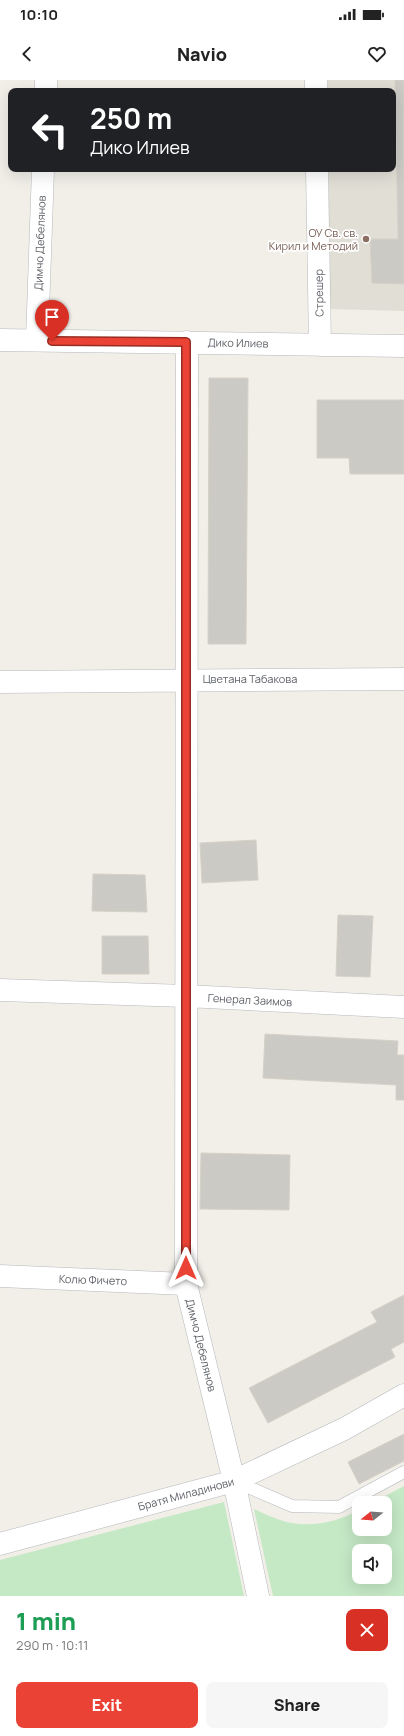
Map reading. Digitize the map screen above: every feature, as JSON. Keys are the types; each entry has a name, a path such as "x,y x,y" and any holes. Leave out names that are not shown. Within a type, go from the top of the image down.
{"street":[{"name":"Димчо Дебелянов","path":"37,340 43,172"},
{"name":"Стрешер","path":"317,172 320,344"},
{"name":"Дико Илиев","path":"0,340 404,346"},
{"name":"Димчо Дебелянов","path":"186,342 186,1284 234,1481 258,1596"},
{"name":"Цветана Табакова","path":"0,682 186,679 404,679"},
{"name":"Генерал Заимов","path":"0,990 186,996 404,1007"},
{"name":"Колю Фичето","path":"0,1276 186,1284"},
{"name":"Братя Миладинови","path":"0,1544 234,1481 344,1429 404,1395"}],"lane":[{"path":"234,1481 292,1506 339,1507 404,1472"}],"shaded area":[{"name":"ОУ Св. св. Кирил и Методий","path":"328,80 404,80 404,311 329,309 329,172 396,172 396,88 328,88"}],"green space":[{"path":"404,1486 404,1596 273,1596 254,1509 277,1519 300,1524 321,1523 352,1514 352,1536 392,1536 392,1496 385,1496"},
{"path":"224,1502 244,1596 0,1596 0,1560"}],"building":[{"path":"395,80 404,80 404,284 372,283 370,239 398,239"},
{"path":"209,378 248,378 246,644 208,644"},
{"path":"317,400 404,400 404,474 350,474 349,458 317,458"},
{"path":"256,840 258,880 202,883 200,843"},
{"path":"93,874 145,875 147,912 92,911"},
{"path":"338,915 373,916 370,977 336,976"},
{"path":"102,936 148,936 149,974 102,974"},
{"path":"265,1034 398,1041 397,1055 404,1055 404,1100 396,1100 396,1085 263,1078"},
{"path":"201,1153 290,1155 289,1210 200,1209"},
{"path":"404,1295 404,1342 391,1349 395,1357 268,1423 249,1388 377,1322 371,1312"},
{"path":"404,1434 404,1461 359,1484 348,1462"}],"place":[{"name":"ОУ Св. св. Кирил и Методий","path":"366,239"}],"route":[{"path":"52,341 186,342 186,1268"}]}
